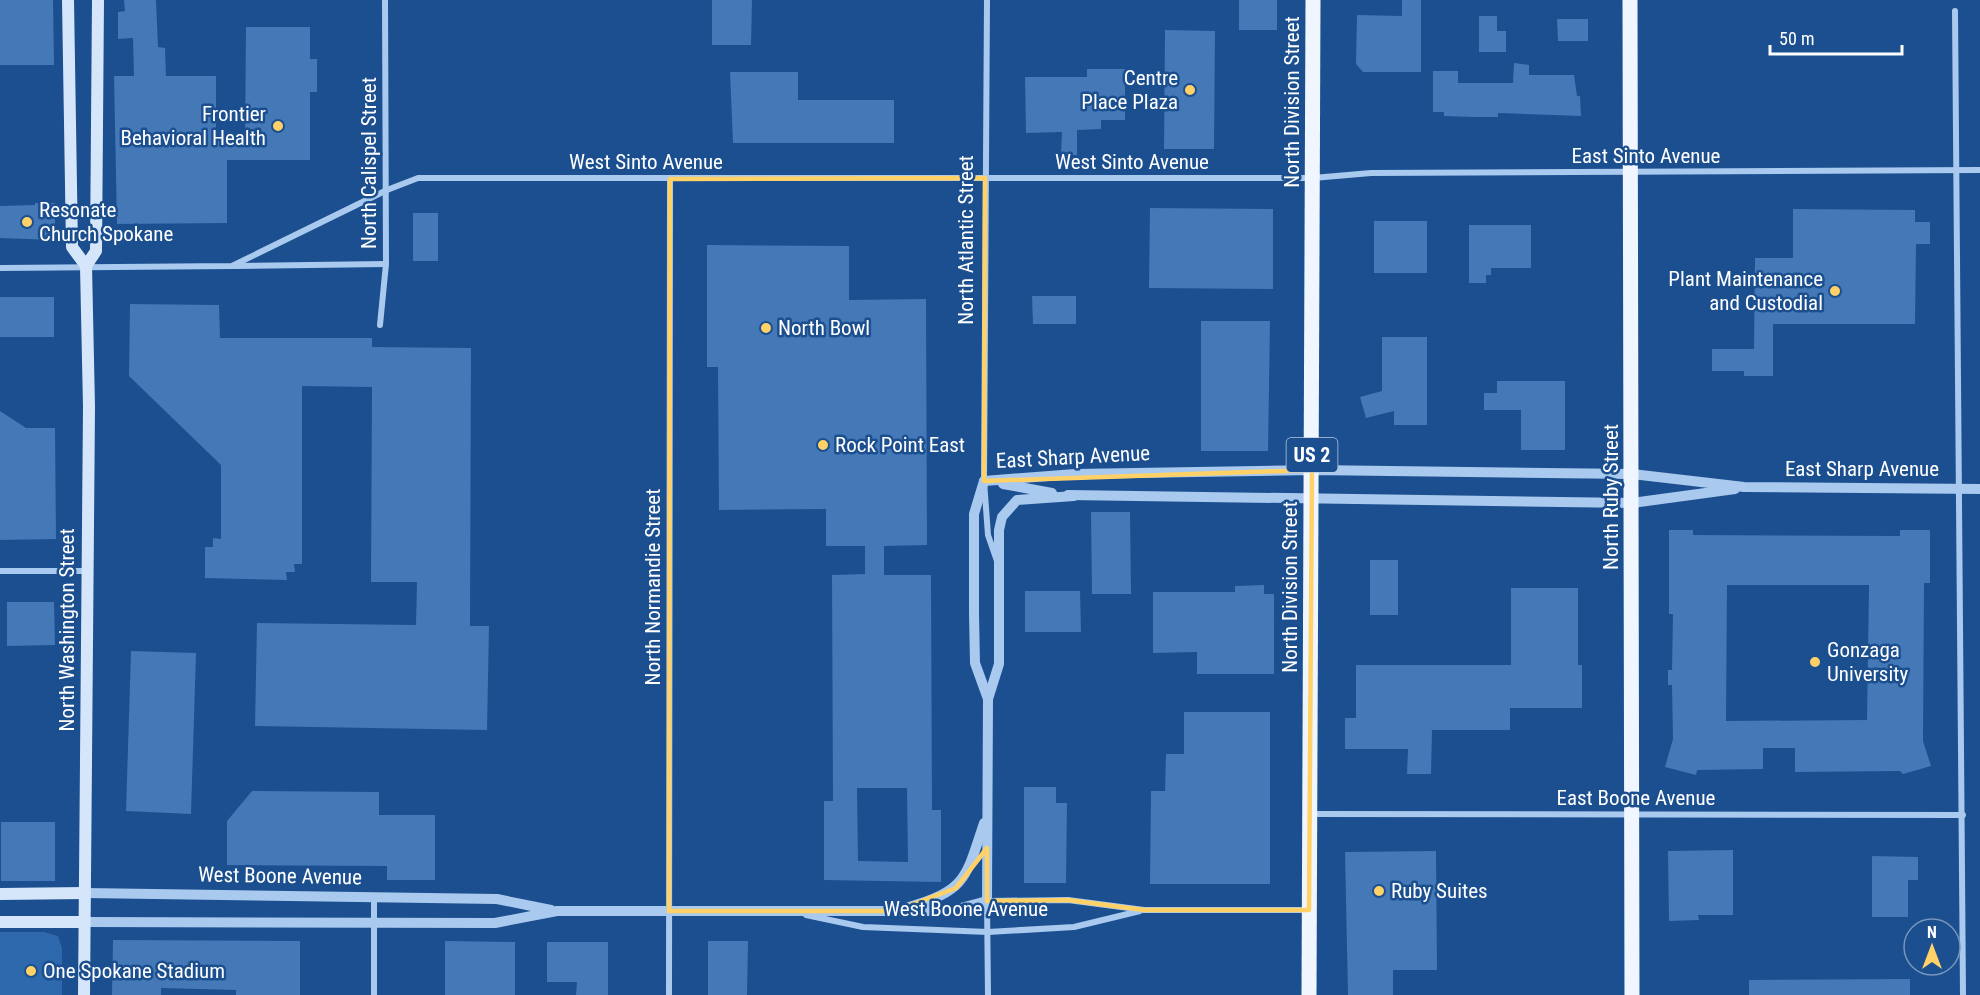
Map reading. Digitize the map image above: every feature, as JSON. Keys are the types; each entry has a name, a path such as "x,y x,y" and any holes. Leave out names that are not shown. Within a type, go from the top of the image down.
{"main road":[{"path":"68,0 72,247 87,266"},
{"name":"North Washington Street","path":"84,995 87,266 96,251 98,0"},
{"name":"North Division Street","path":"1309,995 1312,0"},
{"name":"North Ruby Street","path":"1630,0 1633,172 1632,995"},
{"name":"West Boone Avenue","path":"0,894 85,893"},
{"name":"West Boone Avenue","path":"0,922 84,922"}],"street":[{"name":"North Calispel Street","path":"380,325 386,264 385,0"},
{"name":"North Atlantic Street","path":"987,0 984,481 988,535 999,571 999,664 988,699 988,995"},
{"path":"1955,11 1963,995"},
{"name":"East Sinto Avenue","path":"1312,178 1371,173 1980,170"},
{"name":"West Sinto Avenue","path":"0,268 232,266 387,190 418,178 1312,178"},
{"name":"North Normandie Street","path":"669,995 670,179"},
{"path":"232,266 386,264"},
{"name":"East Sharp Avenue","path":"984,481 1075,474 1311,470 1632,474 1744,487 1980,489"},
{"name":"North Atlantic Street","path":"984,481 974,514 974,614 975,663 988,699"},
{"name":"East Sharp Avenue","path":"984,481 1074,496 1311,501 1632,503 1744,487"},
{"path":"999,571 999,531 1002,517 1009,506 1017,500 1074,496"},
{"path":"0,571 87,571"},
{"path":"896,911 936,899 956,888 965,876 987,811"},
{"name":"East Boone Avenue","path":"1309,814 1963,815"},
{"name":"West Boone Avenue","path":"85,893 497,899 558,911"},
{"path":"374,897 374,995"},
{"name":"West Boone Avenue","path":"84,922 495,923 558,911 896,911 953,909 987,901 1068,900 1144,910 1309,910"},
{"name":"West Boone Avenue","path":"788,910 862,927 988,932 1074,927 1144,910"}],"highlighted area":[{"path":"985,178 984,481 1312,470 1309,910 1144,910 1068,900 987,901 987,848 956,888 895,911 669,911 670,179"}],"shaded area":[{"name":"One Spokane Stadium","path":"0,932 44,932 58,936 62,948 62,995 0,995"}],"building":[{"path":"0,0 53,0 54,65 0,65"},
{"path":"124,0 156,0 158,47 165,48 166,76 216,76 216,141 245,141 246,27 310,27 310,59 317,59 317,92 310,92 310,160 227,160 227,223 117,224 114,76 134,76 133,38 118,39 118,12 125,11"},
{"path":"712,0 752,0 751,45 712,45"},
{"path":"1239,0 1277,0 1277,30 1239,30"},
{"path":"1402,0 1421,0 1421,72 1363,72 1356,64 1357,15 1402,16"},
{"path":"1479,16 1497,16 1497,31 1506,31 1506,52 1479,52"},
{"path":"1557,19 1588,19 1588,41 1558,41"},
{"name":"Centre Place Plaza","path":"1165,30 1215,31 1214,149 1164,149"},
{"path":"1514,63 1529,65 1529,75 1574,75 1577,96 1580,96 1581,116 1498,113 1498,117 1473,117 1444,116 1444,112 1433,112 1433,71 1458,71 1458,83 1513,83"},
{"path":"1087,69 1125,69 1125,120 1101,120 1101,129 1077,130 1077,155 1061,155 1062,132 1026,133 1025,77 1087,77"},
{"path":"730,72 798,72 798,100 894,100 894,143 733,143"},
{"name":"Resonate Church Spokane","path":"35,203 55,203 55,240 0,238 0,206 35,205"},
{"path":"1150,208 1273,209 1273,289 1149,288"},
{"name":"Plant Maintenance and Custodial","path":"1793,209 1915,210 1915,222 1930,222 1930,244 1916,244 1915,324 1773,324 1773,376 1744,376 1744,371 1712,371 1712,349 1754,349 1755,258 1793,258"},
{"path":"413,213 438,213 438,261 413,261"},
{"path":"1374,221 1427,221 1427,273 1374,273"},
{"path":"1469,225 1531,225 1531,268 1491,268 1491,275 1486,275 1486,283 1469,283"},
{"path":"707,245 849,246 849,300 926,299 927,545 884,546 884,575 931,575 932,810 941,810 941,882 824,880 824,801 833,801 832,575 865,574 865,546 826,546 826,509 719,510 718,367 707,367","holes":["857,788 907,788 908,862 858,861"]},
{"path":"1032,296 1076,296 1076,324 1033,324"},
{"path":"0,297 54,297 54,337 0,337"},
{"path":"130,304 219,305 220,338 372,338 372,347 471,348 470,626 489,626 487,730 255,726 257,623 416,625 417,582 371,582 372,387 302,386 302,564 294,564 295,572 286,572 287,580 205,578 205,547 213,547 213,538 221,539 221,465 129,376"},
{"path":"1201,321 1270,321 1268,451 1201,451"},
{"path":"1382,337 1427,337 1427,425 1394,425 1394,411 1366,418 1360,397 1382,391"},
{"path":"1497,381 1565,381 1565,450 1521,450 1521,410 1484,410 1484,393 1497,393"},
{"path":"0,411 26,428 55,428 56,539 0,540"},
{"path":"1091,512 1130,512 1131,594 1092,594"},
{"path":"1669,530 1693,530 1693,535 1900,536 1900,530 1930,530 1930,583 1924,583 1923,741 1931,766 1903,774 1900,771 1795,772 1795,748 1763,748 1763,769 1697,770 1696,775 1665,767 1673,739 1672,685 1668,685 1668,670 1672,670 1673,614 1669,614","holes":["1727,585 1869,585 1867,720 1726,721"]},
{"path":"1370,560 1398,560 1398,615 1370,615"},
{"path":"1264,585 1264,594 1274,594 1274,674 1197,674 1197,652 1153,653 1153,592 1235,592 1235,586"},
{"path":"1511,588 1578,588 1578,665 1582,665 1582,708 1510,708 1510,730 1432,730 1431,774 1407,774 1408,749 1345,749 1345,718 1356,718 1356,665 1511,665"},
{"path":"1025,591 1080,591 1081,632 1025,632"},
{"path":"7,602 54,602 55,645 7,646"},
{"path":"131,651 196,653 191,814 126,811"},
{"path":"1184,712 1270,712 1270,884 1150,884 1151,791 1165,791 1166,754 1184,754"},
{"path":"1024,787 1056,787 1056,803 1067,803 1066,883 1024,883"},
{"path":"252,791 379,792 379,815 435,815 435,880 387,880 387,866 227,865 227,821"},
{"path":"1,822 55,822 55,881 1,881"},
{"path":"1733,850 1733,915 1698,915 1699,920 1669,921 1668,851"},
{"path":"1436,851 1437,970 1393,970 1393,995 1348,995 1345,852"},
{"path":"1872,856 1918,857 1918,880 1908,880 1908,917 1872,917"},
{"path":"113,940 300,941 300,995 236,995 236,990 161,988 161,995 112,995"},
{"path":"445,941 515,942 515,995 445,995"},
{"path":"708,941 748,941 747,995 708,995"},
{"path":"547,942 608,942 608,995 576,995 577,982 547,982"},
{"path":"1910,979 1910,995 1749,995 1749,980"}],"place":[{"name":"Centre Place Plaza","path":"1190,90"},
{"name":"Frontier Behavioral Health","path":"278,126"},
{"name":"Resonate Church Spokane","path":"27,222"},
{"name":"Plant Maintenance and Custodial","path":"1835,291"},
{"name":"North Bowl","path":"766,328"},
{"name":"Rock Point East","path":"823,445"},
{"name":"Gonzaga University","path":"1815,662"},
{"name":"Ruby Suites","path":"1379,891"},
{"name":"One Spokane Stadium","path":"31,971"}]}
